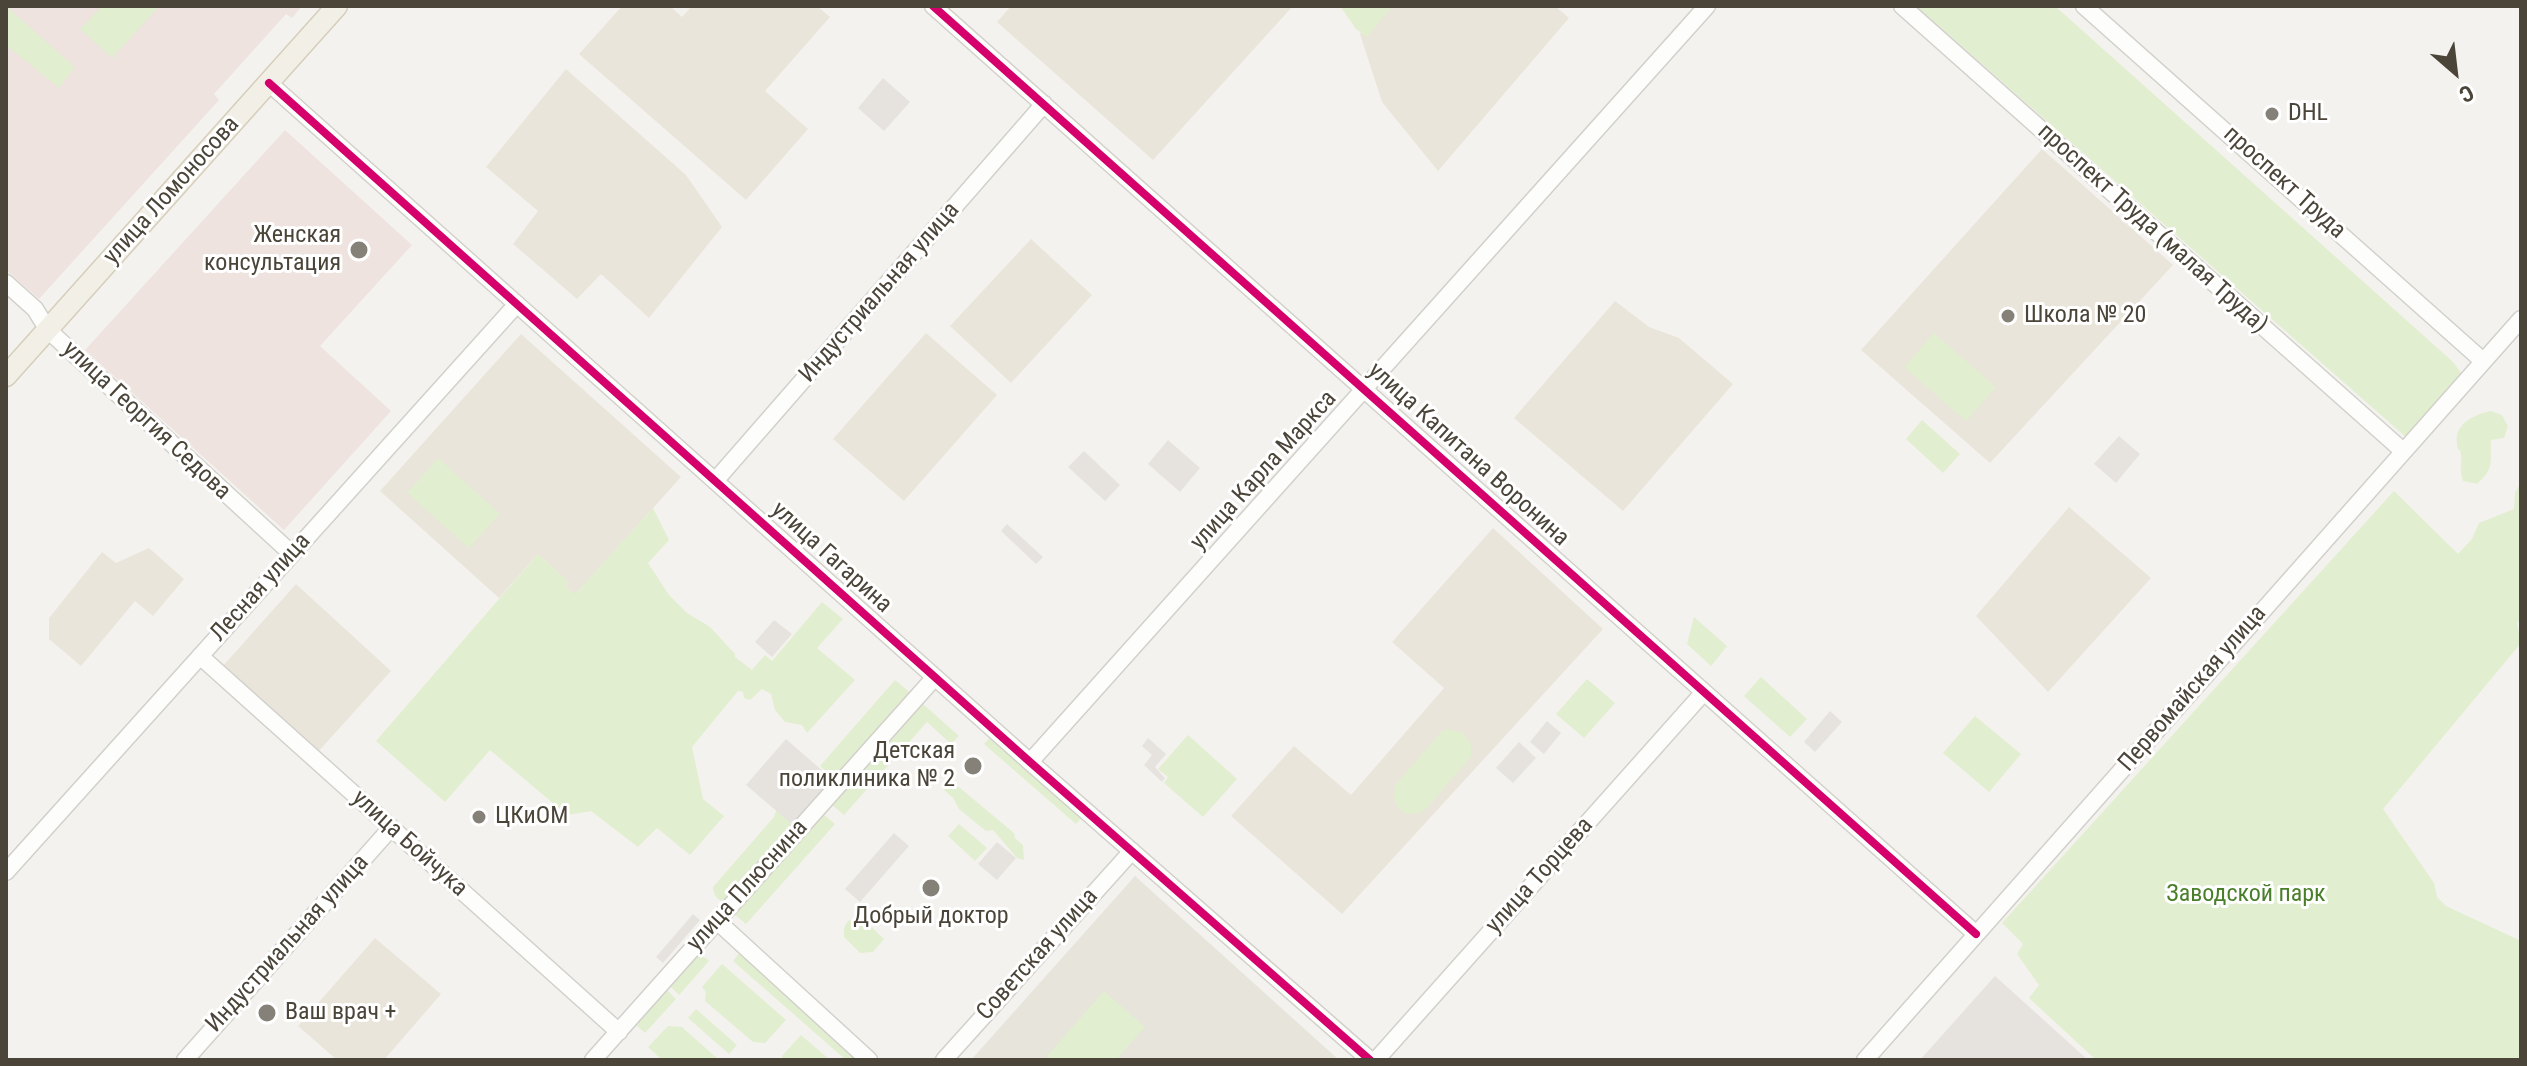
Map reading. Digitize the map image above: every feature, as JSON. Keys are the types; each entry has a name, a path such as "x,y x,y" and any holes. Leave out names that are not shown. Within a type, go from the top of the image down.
{"main road":[{"name":"улица Ломоносова","path":"6,376 337,6"}],"street":[{"name":"улица Капитана Воронина","path":"933,6 1976,934"},
{"name":"улица Карла Маркса","path":"1030,762 1707,6"},
{"name":"проспект Труда (малая Труда)","path":"1902,6 2403,451"},
{"name":"проспект Труда","path":"2084,6 2483,361"},
{"name":"улица Гагарина","path":"269,83 1030,762 1373,1060"},
{"name":"Индустриальная улица","path":"715,481 1044,104"},
{"name":"улица Георгия Седова","path":"6,283 35,309 48,330 292,554"},
{"name":"Лесная улица","path":"6,872 517,304"},
{"name":"Первомайская улица","path":"1865,1060 2521,319"},
{"name":"улица Бойчука","path":"200,656 619,1032"},
{"name":"улица Плюснина","path":"593,1060 935,677"},
{"name":"улица Торцева","path":"1373,1060 1704,692"},
{"name":"Индустриальная улица","path":"185,1060 391,828"},
{"name":"Советская улица","path":"944,1060 1132,851"},
{"path":"717,921 869,1060"}],"shaded area":[{"path":"6,6 302,6 292,18 286,14 214,94 219,100 39,299 6,270"},
{"path":"622,6 670,6 682,17 692,6 817,6 830,17 765,91 808,129 746,200 579,54"},
{"path":"1011,6 1293,6 1153,160 997,22"},
{"path":"1384,6 1555,6 1569,18 1438,171 1382,102 1360,34"},
{"path":"566,69 686,175 722,227 649,318 601,274 577,299 513,244 538,211 486,167"},
{"path":"883,78 910,102 884,131 858,108"},
{"path":"285,130 412,245 320,346 391,411 284,530 85,350"},
{"name":"Школа № 20","path":"2042,149 2173,265 1990,463 1861,350"},
{"path":"1031,239 1092,295 1011,383 950,326"},
{"path":"1615,301 1649,327 1679,338 1733,384 1623,511 1514,418"},
{"path":"926,333 997,395 904,501 833,439"},
{"path":"521,334 681,477 575,595 565,586 569,583 538,554 499,598 380,491"},
{"path":"2119,436 2140,454 2116,483 2094,464"},
{"path":"1168,440 1200,468 1180,492 1148,464"},
{"path":"1084,451 1120,485 1105,501 1068,467"},
{"path":"2069,507 2151,578 2048,692 1976,616"},
{"path":"1007,524 1043,557 1036,564 1001,531"},
{"path":"1493,528 1603,629 1342,914 1231,816 1294,746 1351,795 1444,688 1392,642"},
{"path":"149,548 184,579 153,616 135,601 81,666 49,639 49,618 102,552 116,563"},
{"path":"296,584 391,671 317,753 223,666"},
{"path":"774,620 792,634 772,657 755,642"},
{"path":"1830,711 1842,722 1815,752 1804,742"},
{"path":"1547,721 1561,733 1544,754 1530,742"},
{"path":"1148,738 1166,754 1155,767 1165,778 1162,782 1144,765 1152,755 1142,746"},
{"path":"786,739 833,780 793,825 746,785"},
{"path":"1519,742 1536,758 1513,783 1496,768"},
{"path":"894,833 909,846 860,902 845,889"},
{"path":"997,842 1016,858 997,880 978,864"},
{"path":"1135,876 1339,1060 971,1060"},
{"path":"693,914 700,920 663,963 656,957"},
{"path":"375,938 441,994 384,1060 337,1060 298,1026"},
{"path":"1995,976 2088,1060 1920,1060"}],"green space":[{"path":"6,6 75,67 59,88 6,45"},
{"path":"102,6 155,6 157,9 112,58 80,29"},
{"path":"1340,6 1393,6 1367,37 1356,29"},
{"path":"1916,6 2055,6 2452,361 2463,375 2407,438"},
{"path":"1934,333 1996,387 1966,421 1904,367"},
{"path":"2491,411 2502,415 2508,426 2504,438 2491,440 2490,464 2483,478 2477,484 2463,481 2461,452 2457,443 2459,430 2472,417"},
{"path":"1922,420 1960,454 1943,473 1906,439"},
{"path":"438,458 500,514 469,548 407,493"},
{"name":"Заводской парк","path":"2521,482 2521,618 2517,623 2521,643 2383,809 2434,883 2437,897 2446,906 2521,941 2521,1060 2096,1060 2029,998 2039,985 2017,954 2023,944 2002,923 2394,491 2458,554 2472,539 2479,523 2514,509 2515,493"},
{"path":"653,508 669,540 648,563 669,595 687,613 710,627 735,657 752,670 765,655 772,661 822,602 843,619 817,648 855,680 807,733 802,725 785,722 775,710 771,694 762,689 750,700 738,691 692,747 703,799 724,816 690,855 657,828 638,847 591,811 567,815 490,750 445,802 376,741 538,554 569,582 566,587 575,594"},
{"path":"1694,617 1727,646 1711,666 1687,644"},
{"path":"1761,677 1807,719 1790,737 1744,696"},
{"path":"1587,679 1615,703 1584,738 1556,714"},
{"path":"895,680 913,695 837,781 820,766"},
{"path":"922,703 959,736 951,744 927,722 844,815 832,805"},
{"path":"1975,716 2021,754 1989,792 1943,753"},
{"path":"1447,729 1464,733 1471,744 1471,757 1426,809 1406,814 1395,801 1396,784"},
{"path":"993,734 1082,817 1076,824 984,744"},
{"path":"1188,735 1237,779 1203,817 1164,783 1168,777 1158,769"},
{"path":"948,778 1014,833 1023,845 1024,860 1017,858 993,830 986,831 959,809 942,788"},
{"path":"787,807 802,821 724,902 719,900 713,887 776,811"},
{"path":"823,814 835,824 746,924 734,914"},
{"path":"959,824 987,848 975,861 948,836"},
{"path":"859,915 884,939 873,952 860,953 844,937 847,923"},
{"path":"698,952 709,961 679,995 669,985"},
{"path":"740,952 863,1060 846,1060 733,961"},
{"path":"722,964 786,1020 765,1043 753,1042 705,1001 706,992 702,987"},
{"path":"666,989 676,999 645,1033 635,1024"},
{"path":"1104,991 1145,1027 1116,1060 1052,1060 1047,1056"},
{"path":"696,1009 737,1045 729,1054 688,1018"},
{"path":"668,1026 682,1027 719,1060 662,1060 648,1047"},
{"path":"801,1035 830,1060 783,1060 782,1056"}],"cycle path":[{"path":"933,6 1976,934"},
{"path":"269,83 1030,762 1370,1060"}],"place":[{"name":"DHL","path":"2272,114"},
{"name":"Женская консультация","path":"359,250"},
{"name":"Школа № 20","path":"2008,316"},
{"name":"Детская поликлиника № 2","path":"973,766"},
{"name":"ЦКиОМ","path":"479,817"},
{"name":"Добрый доктор","path":"931,888"},
{"name":"Ваш врач +","path":"267,1013"}]}
